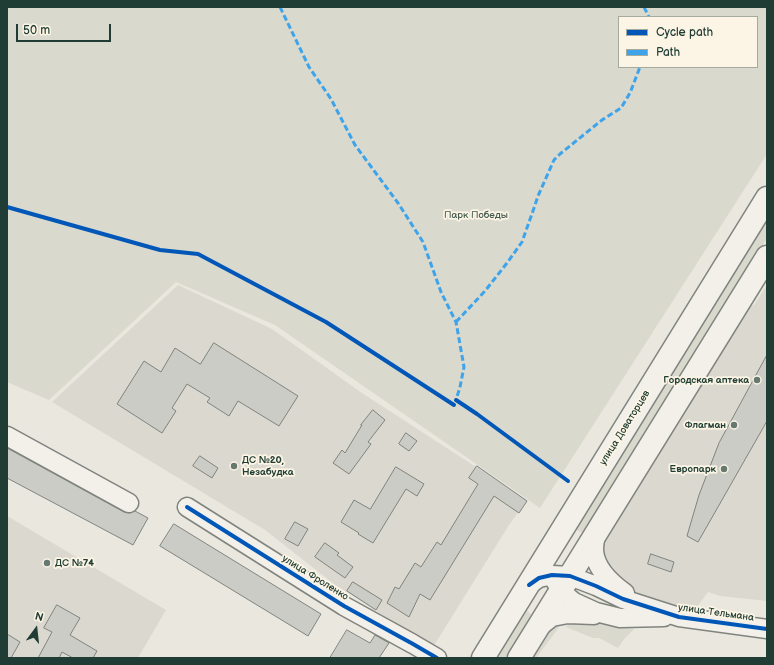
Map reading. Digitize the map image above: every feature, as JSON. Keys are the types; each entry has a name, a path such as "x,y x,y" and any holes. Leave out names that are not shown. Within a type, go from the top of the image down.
{"main road":[{"name":"улица Доваторцев","path":"483,658 767,198"},
{"path":"519,658 538,628 561,581 596,534 767,257"}],"street":[{"path":"7,436 129,503"},
{"name":"улица Фроленко","path":"187,507 344,606 437,658"},
{"name":"улица Тельмана","path":"596,534 594,551 597,563 605,575 617,587 646,607"},
{"path":"553,545 550,561 561,581"},
{"path":"529,585 539,578 561,581"},
{"name":"улица Тельмана","path":"561,581 596,586 623,599 679,617"},
{"name":"улица Тельмана","path":"561,581 574,602 596,612 620,618"},
{"name":"улица Тельмана","path":"538,628 552,617 568,614 588,614 620,618 679,617 767,629"}],"shaded area":[{"path":"178,285 272,329 362,393 527,500 509,525 433,647 334,584 265,530 52,402"},
{"path":"767,285 767,601 720,596 708,592 697,607 669,607 638,595 625,586 603,558 600,540 678,423 683,404 735,314 754,305"},
{"name":"ДС №74","path":"7,516 166,610 138,658 7,658"}],"green space":[{"name":"Парк Победы","path":"7,7 767,7 767,154 540,508 275,325 176,282 49,400 7,382"},
{"path":"767,220 767,238 585,533 577,530 577,528"},
{"path":"527,611 532,617 506,658 497,658 525,612"},
{"path":"564,618 536,658 526,658 540,635"},
{"path":"572,620 618,624 634,629 618,648 599,638 593,638 566,627"}],"building":[{"path":"214,343 298,396 279,426 238,401 229,416 207,402 210,398 187,384 172,408 176,411 162,433 117,404 144,361 161,372 175,348 200,364"},
{"name":"Европарк","path":"767,355 767,421 698,542 687,536 699,495 719,443"},
{"path":"373,410 385,420 368,442 371,444 349,474 333,463 342,450 345,453 361,425"},
{"path":"406,433 417,441 409,451 399,444"},
{"path":"7,448 124,512 130,513 135,511 148,518 133,545 7,478"},
{"path":"200,456 218,468 212,478 193,466"},
{"path":"477,466 527,501 519,513 494,496 430,600 420,594 409,617 387,603 395,587 399,589 415,563 421,567 437,542 441,545 478,484 469,478"},
{"path":"396,467 424,484 417,496 406,489 373,543 341,522 354,500 370,509"},
{"path":"295,522 308,529 298,546 285,539"},
{"path":"174,524 321,614 308,636 160,546"},
{"path":"325,543 339,553 337,555 353,567 345,578 315,557"},
{"path":"651,554 674,562 671,572 648,564"},
{"path":"353,582 382,600 376,610 347,591"},
{"path":"57,605 80,618 70,635 97,651 93,658 73,658 62,652 59,658 38,658 52,632 44,628"},
{"path":"347,630 370,643 375,635 389,643 379,658 330,658"},
{"path":"7,634 20,642 11,658 7,658"}],"marked path":[{"path":"280,7 309,67 331,99 355,145 398,203 423,242 441,292 456,322 464,367 456,400"},
{"path":"644,7 648,16"},
{"path":"456,322 485,291 522,242 538,196 554,160 602,120 621,108 630,93 640,68"}],"cycle path":[{"path":"7,207 160,250 198,254 326,322 454,405"},
{"path":"456,400 568,481"},
{"path":"187,507 344,606 437,658"},
{"path":"529,585 539,578 552,575 570,576 623,599 679,617 767,629"}],"place":[{"name":"Городская аптека","path":"757,380"},
{"name":"Флагман","path":"734,425"},
{"name":"ДС №20, Незабудка","path":"234,466"},
{"name":"Европарк","path":"724,469"},
{"name":"ДС №74","path":"47,563"}]}
